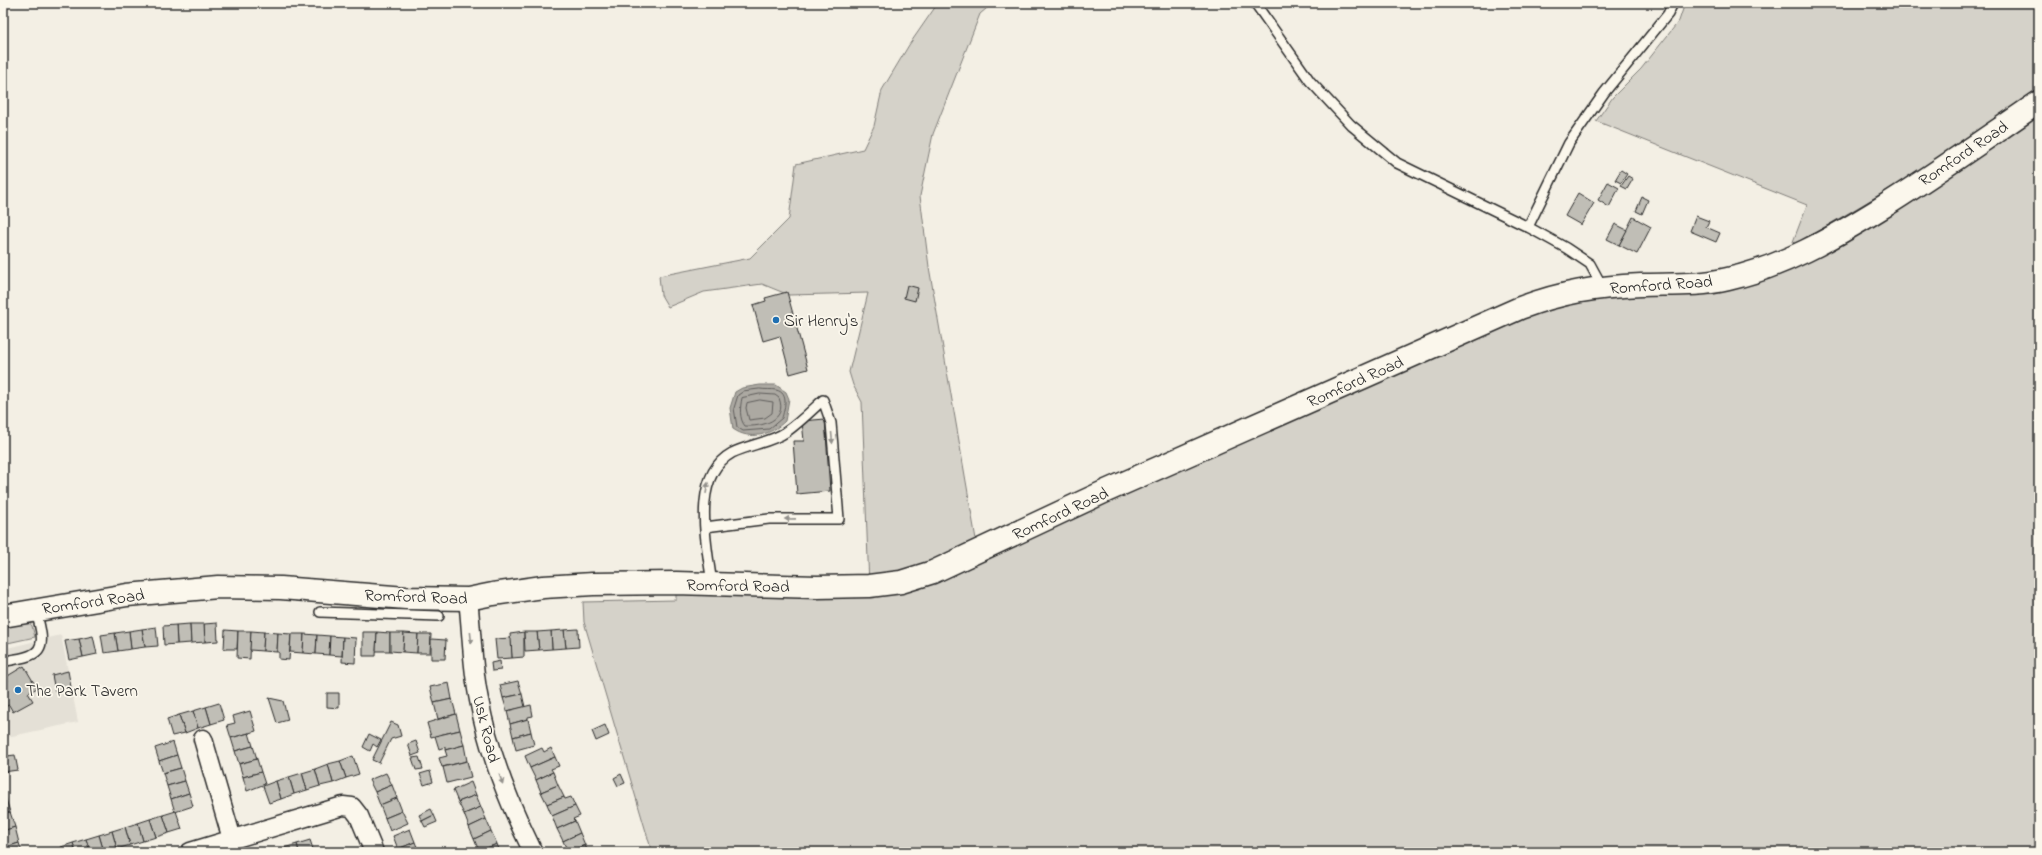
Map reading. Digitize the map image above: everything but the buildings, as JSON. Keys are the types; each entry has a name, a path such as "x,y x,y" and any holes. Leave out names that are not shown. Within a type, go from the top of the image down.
{"street":[{"name":"Romford Road","path":"3,616 127,595 218,587 281,588 357,604 406,606 468,600 522,590 594,584 869,586 901,582 933,572 1106,491 1520,308 1567,292 1602,288 1698,284 1727,280 1756,272 1783,262 1854,224 1902,194 2039,102"},
{"name":"Usk Road","path":"468,600 474,667 487,737 509,801 533,852"},
{"path":"203,739 232,839"},
{"path":"190,852 334,808 352,807 359,816 374,852"}],"lane":[{"path":"1255,3 1310,81 1351,125 1385,154 1397,163 1528,227 1566,248 1590,264 1602,288"},
{"path":"1528,227 1569,143 1604,93 1668,14 1673,3"},
{"path":"705,527 769,519 839,519 831,423 823,400 785,433 731,454 718,464 709,478 706,494 705,527 712,584"},
{"path":"320,612 357,604"},
{"path":"406,606 439,616"},
{"path":"3,662 30,656 35,653 40,646 42,638 36,610"}],"shaded area":[{"path":"938,3 993,3 980,14 933,134 920,196 929,267 978,551 1520,308 1698,284 1809,249 2039,103 2039,852 652,852 584,622 583,602 676,600 676,583 869,586 862,402 853,385 849,372 868,293 789,295 762,284 704,292 668,307 661,295 659,276 750,258 789,219 796,164 863,149 874,126 882,90 909,45"},
{"path":"1685,3 2039,3 2039,92 1928,166 1791,247 1807,205 1596,121 1613,97 1641,69 1679,21"},
{"path":"29,622 32,626 35,637 3,644 3,623"},
{"path":"61,635 78,722 3,738 3,649"}],"water":[{"path":"760,385 776,385 786,392 789,399 785,421 773,430 760,435 746,435 740,433 733,429 730,408 735,392 742,388"}],"place":[{"name":"Sir Henry's","path":"776,320"},
{"name":"The Park Tavern","path":"18,690"}]}
